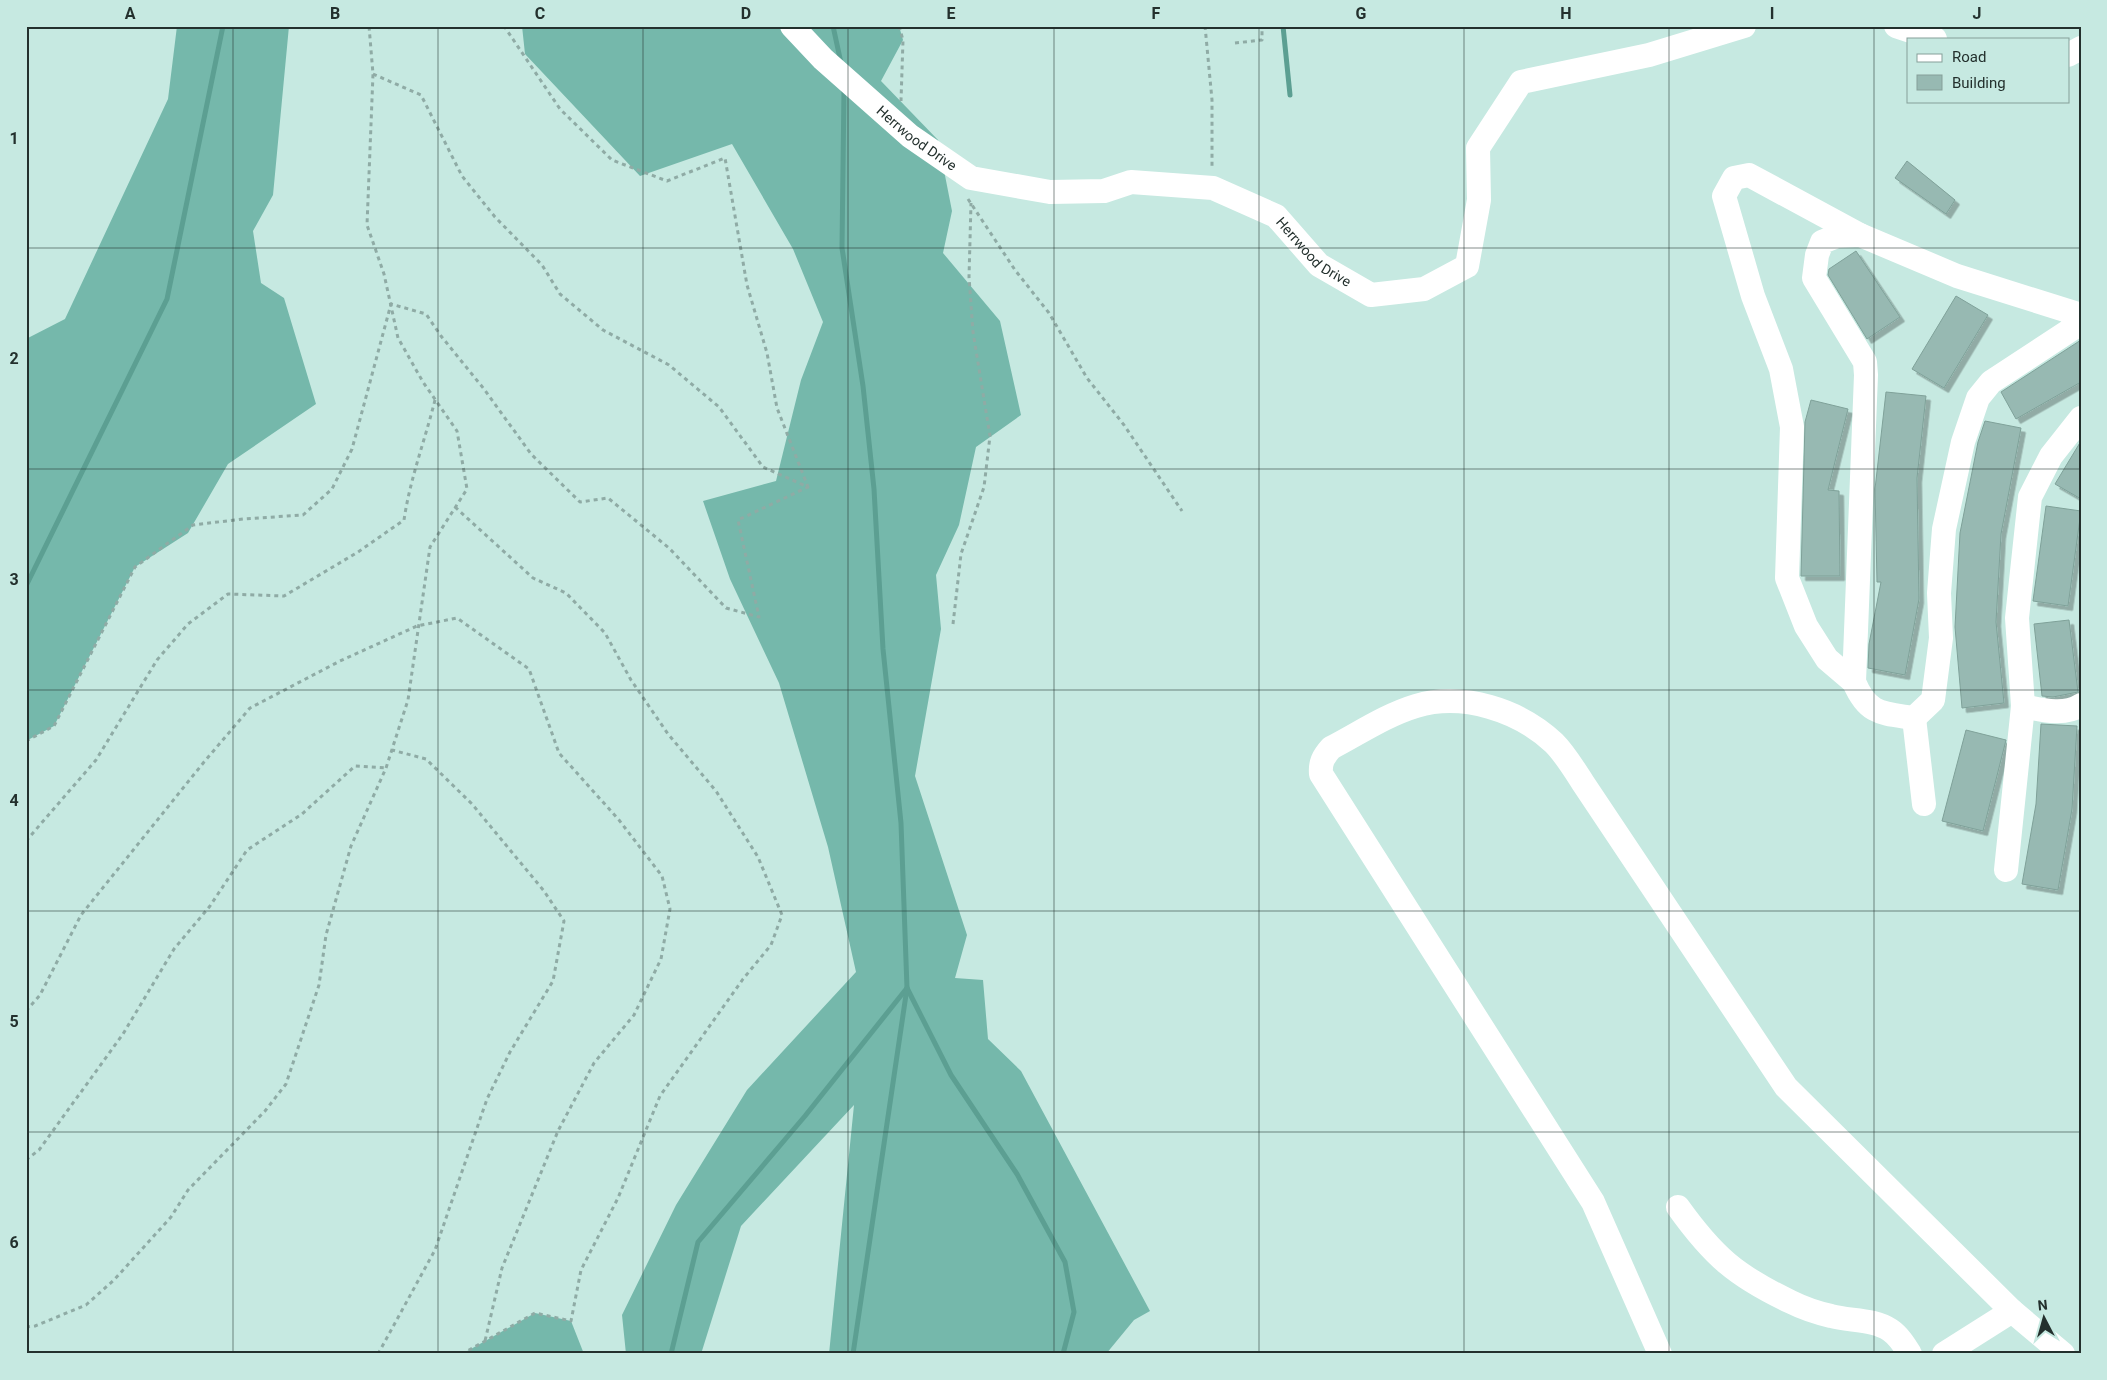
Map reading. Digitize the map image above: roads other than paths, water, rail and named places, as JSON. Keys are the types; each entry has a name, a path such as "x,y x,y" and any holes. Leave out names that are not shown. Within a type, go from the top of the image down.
{"street":[{"name":"Herrwood Drive","path":"792,26 823,59 900,127 971,178 1050,192 1104,192 1131,182 1212,188 1276,216 1319,265 1371,295 1424,289 1467,266 1479,200 1478,148 1521,82 1649,55 1744,26"},
{"path":"1896,26 1932,38"},
{"path":"1854,682 1827,659 1806,626 1787,578 1792,427 1781,369 1753,296 1724,196 1734,178 1749,175 1860,235 1957,276 2081,315"},
{"path":"1860,235 1837,236 1822,242 1817,256 1814,278 1865,362 1867,393 1861,462 1854,682 1861,700 1880,712 1914,718"},
{"path":"1914,718 1933,700 1941,638 1939,593 1944,528 1964,442 1978,398 1991,382 2081,323"},
{"path":"2006,870 2023,706 2017,618 2030,497 2051,456 2081,418"},
{"path":"1660,1354 1593,1202 1321,774 1320,765 1324,756 1331,748 1400,712 1418,706 1463,701 1489,707 1514,716 1534,727 1554,743 1589,791 1786,1087 2012,1311 2063,1354"},
{"path":"2023,706 2048,711 2072,710 2081,705"},
{"path":"1914,718 1924,804"},
{"path":"1678,1207 1704,1242 1724,1263 1749,1280 1792,1303 1830,1316 1880,1325 1901,1340 1910,1354"},
{"path":"1944,1354 2012,1311"}],"waterway":[{"path":"26,586 167,299 223,26"},
{"path":"833,26 841,63"},
{"path":"1283,26 1290,95"},
{"path":"671,1354 698,1242 805,1116 907,988 901,823 883,649 874,489 863,386 842,248 844,89"},
{"path":"907,988 951,1075 1017,1174 1065,1262 1074,1312 1063,1354"},
{"path":"853,1354 907,988"}]}
